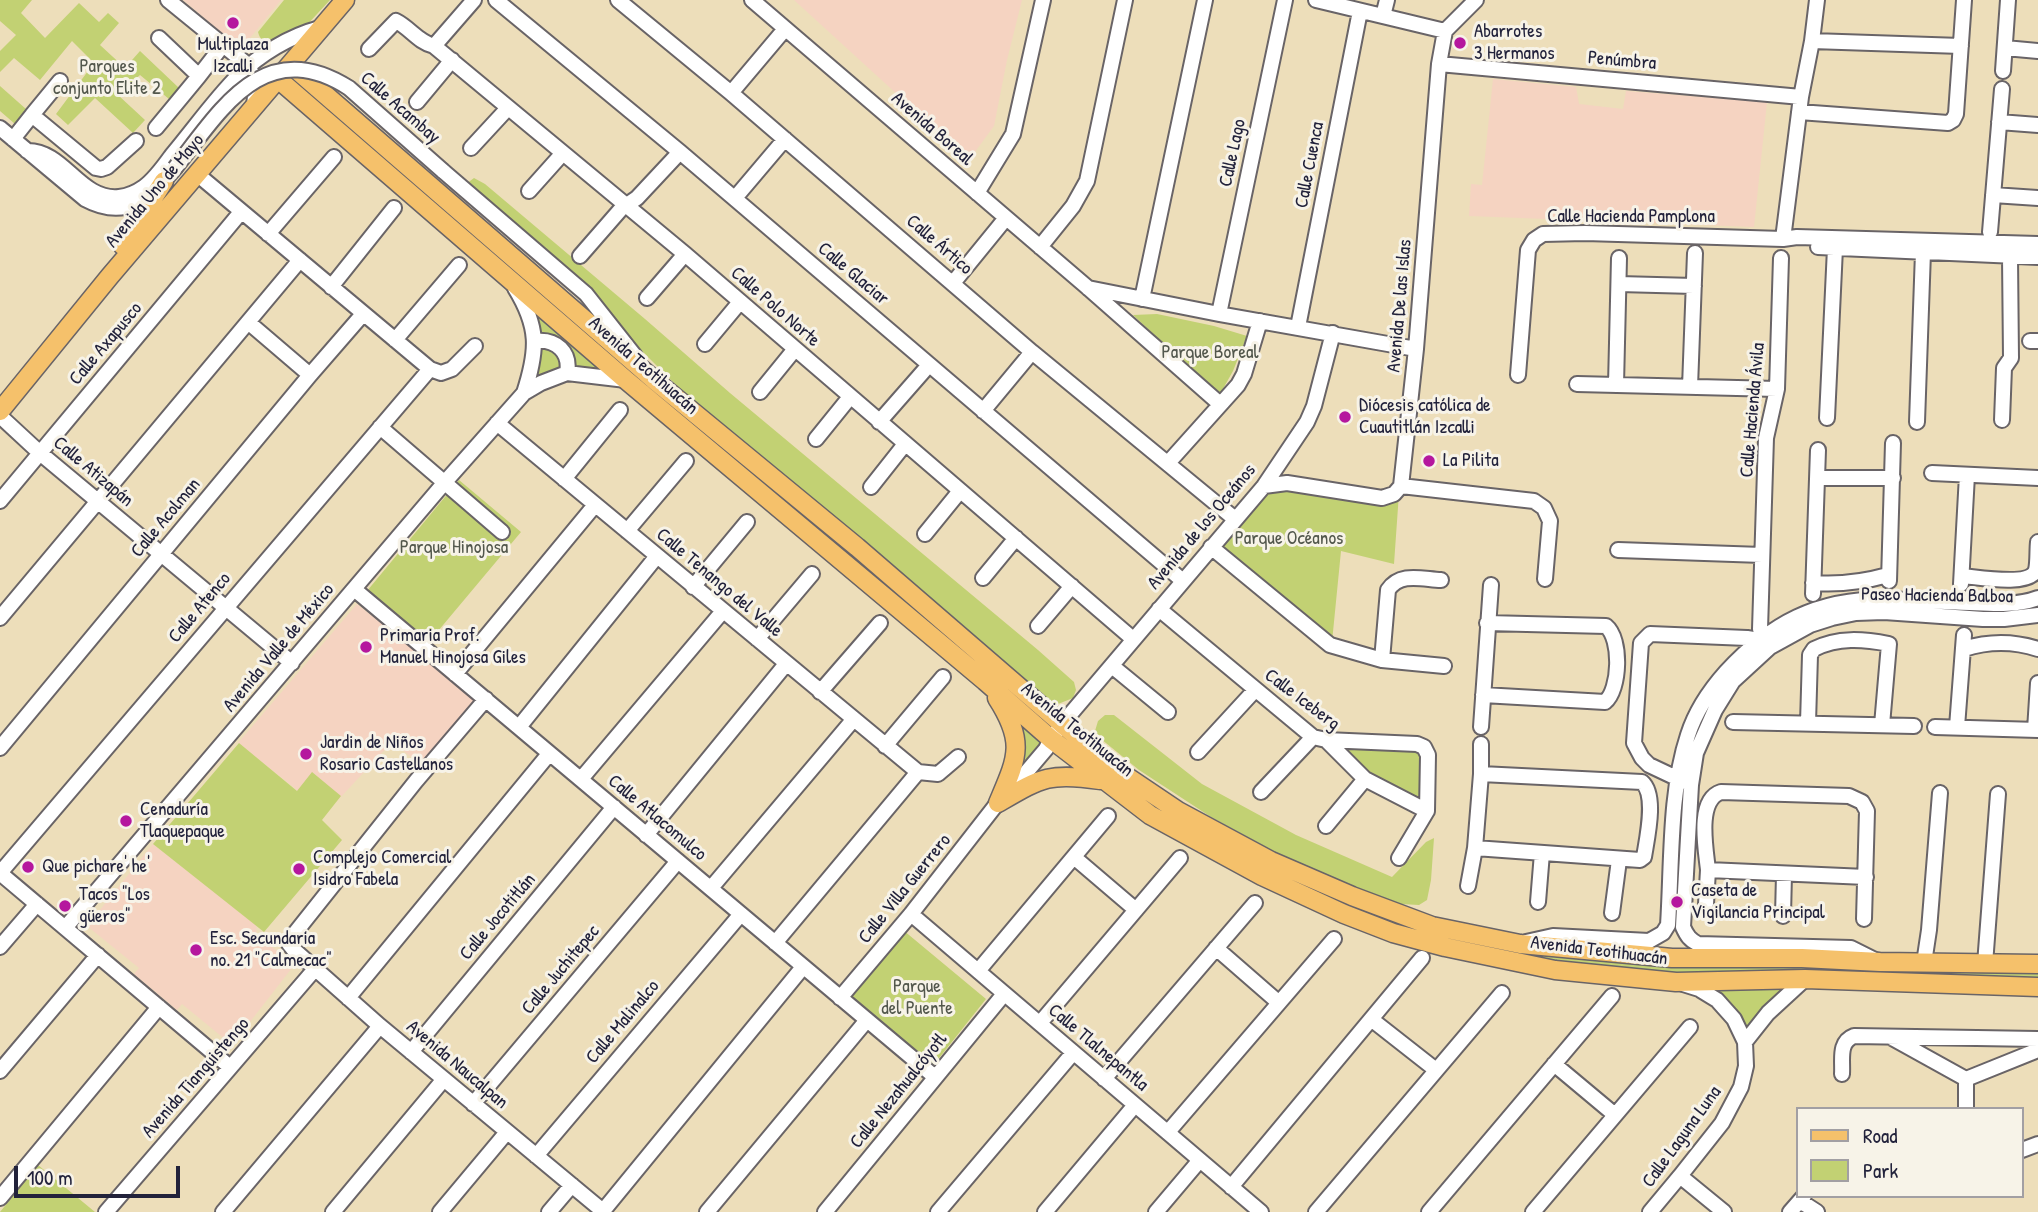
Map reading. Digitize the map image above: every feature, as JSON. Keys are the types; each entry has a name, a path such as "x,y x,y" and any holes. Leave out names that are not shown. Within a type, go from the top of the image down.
{"main road":[{"name":"Avenida Uno de Mayo","path":"0,413 99,289 345,0"},
{"name":"Avenida Teotihuacán","path":"289,64 362,139 507,276 1051,739 1150,816 1262,876 1344,914 1393,933 1555,970 1676,982 1805,979 2038,987"},
{"name":"Avenida Teotihuacán","path":"278,79 362,139 857,547 1123,774 1178,811 1271,861 1352,897 1432,926 1520,944 1672,958 1802,958 2038,964"},
{"path":"99,289 116,257 169,174"},
{"path":"985,681 1007,716 1017,746 1015,764 998,803"},
{"path":"998,803 1035,782 1053,776 1103,781"}],"street":[{"path":"168,0 249,66 256,85 254,107"},
{"path":"434,46 474,0"},
{"name":"Calle Glaciar","path":"496,0 680,152 1183,581"},
{"name":"Calle Ártico","path":"618,0 731,93 1032,352 1235,519"},
{"name":"Avenida Boreal","path":"752,0 1220,404"},
{"path":"977,193 1013,134 1043,0"},
{"path":"1040,247 1073,206 1087,181 1125,0"},
{"path":"1142,299 1205,0"},
{"name":"Calle Lago","path":"1219,314 1285,0"},
{"path":"1316,0 1445,31 1476,0"},
{"path":"1383,16 1387,0"},
{"path":"1783,239 1801,97 1817,0"},
{"path":"1799,112 1948,122 1953,120 1956,114 1964,0"},
{"path":"2003,71 2008,0"},
{"name":"Calle Cuenca","path":"1298,327 1360,11"},
{"name":"Calle Polo Norte","path":"369,49 396,21 423,43 434,46 685,254 1133,639"},
{"name":"Calle Acambay","path":"27,151 38,150 47,155 99,194 117,197 132,194 151,181 223,93 249,66 297,35 320,28"},
{"path":"731,93 785,29"},
{"name":"Avenida De las Islas","path":"1401,486 1416,349 1439,64 1445,31"},
{"path":"159,38 200,76"},
{"path":"1812,41 1961,46"},
{"path":"156,128 223,45"},
{"path":"2005,48 2038,51"},
{"path":"417,102 452,60"},
{"name":"Penúmbra","path":"1439,64 1801,97"},
{"name":"Calle Acambay","path":"0,128 85,199 108,208 122,209 152,193 225,105 240,90 257,79 276,71 298,70 330,78 349,88 586,294 653,379"},
{"path":"13,139 60,80"},
{"path":"1990,232 2002,89"},
{"path":"471,148 508,108"},
{"path":"32,115 96,168 107,167 136,141"},
{"path":"1999,122 2038,125"},
{"path":"734,198 785,139"},
{"path":"580,256 621,209 636,198 680,152"},
{"path":"529,191 563,153"},
{"path":"268,234 334,157"},
{"path":"197,174 430,369 441,373 452,369 475,346"},
{"path":"1993,195 2038,198"},
{"path":"331,287 394,208"},
{"name":"Calle Axapusco","path":"0,501 241,212"},
{"path":"953,283 1006,218"},
{"name":"Calle Hacienda Pamplona","path":"1518,375 1528,250 1534,240 1543,234 1783,239 1797,237 2038,244"},
{"name":"Calle Hacienda Pamplona","path":"1783,239 1796,246 2038,257"},
{"path":"1827,418 1835,248"},
{"path":"1917,422 1923,252"},
{"path":"1690,387 1695,253"},
{"path":"647,298 685,254"},
{"path":"2001,420 2004,368 2011,358 2010,257"},
{"path":"1616,385 1619,258"},
{"name":"Calle Hacienda Ávila","path":"1772,632 1764,620 1761,607 1762,555 1766,438 1777,389 1782,258"},
{"path":"0,618 300,260"},
{"path":"395,340 459,265"},
{"name":"Avenida Valle de México","path":"507,276 525,305 536,341 524,393"},
{"path":"1619,284 1694,286"},
{"name":"Avenida Boreal","path":"1087,287 1416,349"},
{"path":"705,344 740,302"},
{"name":"Calle Acolman","path":"0,747 363,314"},
{"path":"248,321 310,375"},
{"path":"1168,463 1238,385 1260,321"},
{"name":"Avenida de los Oceános","path":"1062,724 1264,486 1307,422 1314,406 1333,333"},
{"path":"536,341 546,340 561,347 569,363 568,373"},
{"path":"760,392 795,349"},
{"path":"984,411 1032,352"},
{"path":"879,422 929,365"},
{"name":"Calle Atenco","path":"0,873 430,369"},
{"name":"Avenida Valle de México","path":"65,928 524,393 568,373 626,380"},
{"path":"1577,384 1777,389"},
{"path":"816,439 850,397"},
{"path":"564,479 621,410"},
{"name":"Calle Atizapán","path":"0,413 40,453 292,663"},
{"name":"Calle Tenango del Valle","path":"497,423 918,772"},
{"path":"380,427 502,532"},
{"path":"1818,450 1813,588 1889,578 1894,443"},
{"path":"871,487 905,444"},
{"path":"626,531 686,461"},
{"path":"1933,473 2038,478"},
{"path":"1967,475 1961,580 2032,577 2036,570 2038,542"},
{"path":"1817,478 1893,478"},
{"path":"1264,486 1287,483 1382,498 1394,494 1401,486 1534,501 1544,508 1550,521 1545,579"},
{"path":"925,534 960,491"},
{"path":"455,674 595,505"},
{"path":"693,587 747,522"},
{"path":"983,578 1016,538"},
{"path":"1211,547 1330,645 1382,660 1444,666"},
{"path":"1618,550 1762,555"},
{"path":"519,727 657,556"},
{"path":"757,639 812,574"},
{"path":"1382,660 1388,590 1393,582 1403,578 1441,580"},
{"path":"2001,579 2002,642"},
{"path":"1852,583 1853,640"},
{"path":"1481,727 1491,585"},
{"path":"1038,626 1072,586"},
{"name":"Calle Atlacomulco","path":"354,589 935,1077"},
{"name":"Paseo Hacienda Balboa","path":"2002,612 2038,598"},
{"name":"Paseo Hacienda Balboa","path":"1880,962 1851,948 1698,944 1691,941 1683,927 1697,828 1684,781 1688,734 1702,701 1743,654 1772,632 1810,625 1853,607 1884,612 2002,612 2038,615"},
{"name":"Calle Iceberg","path":"1159,609 1255,690 1320,738 1365,779 1427,811"},
{"path":"580,779 723,611"},
{"path":"820,692 880,623"},
{"path":"1482,695 1605,702 1611,696 1618,663 1613,633 1606,626 1487,623"},
{"path":"1684,781 1649,765 1634,743 1642,643 1650,634 1744,638 1772,632"},
{"name":"Paseo Hacienda Balboa","path":"1520,944 1553,936 1649,941 1663,933 1668,925 1675,814 1684,781 1715,710 1732,681 1770,647 1772,632"},
{"path":"1808,723 1810,655 1814,649 1821,645 1853,640 1889,638 1882,725"},
{"path":"1957,727 1964,642 2002,642 2038,649"},
{"path":"1618,663 1640,666"},
{"path":"646,835 786,664"},
{"path":"1112,666 1168,712"},
{"path":"885,746 943,677"},
{"path":"1935,727 2037,730 2038,683"},
{"path":"1198,752 1255,690"},
{"name":"Avenida Naucalpan","path":"486,699 416,781 291,938 289,944 380,1026 604,1212"},
{"path":"711,888 853,720"},
{"path":"1733,722 1914,726"},
{"name":"Calle Villa Guerrero","path":"840,998 911,914 998,803 1046,749 1062,724"},
{"path":"1261,792 1320,738 1417,744 1424,747 1427,755 1427,811 1399,858"},
{"path":"1468,886 1475,848 1481,774 1480,744"},
{"path":"348,998 550,754"},
{"path":"775,943 918,772 938,774 958,757"},
{"path":"1475,848 1636,861 1644,857 1650,813 1648,789 1642,782 1481,774"},
{"path":"1326,826 1365,779"},
{"path":"1706,904 1708,870 1697,828 1713,794 1721,792 1849,796 1862,802 1867,811 1864,919"},
{"path":"1924,963 1940,793"},
{"path":"1985,964 1998,794"},
{"name":"Calle Jocotitlán","path":"411,1052 614,807"},
{"path":"1650,813 1675,814"},
{"path":"978,971 1108,816"},
{"path":"1538,902 1542,853"},
{"path":"1075,858 1136,910"},
{"path":"1040,1023 1180,858"},
{"path":"1612,913 1619,860"},
{"name":"Calle Juchitepec","path":"473,1104 678,861"},
{"path":"1708,870 1866,877"},
{"path":"0,873 230,1067"},
{"path":"1783,916 1784,874"},
{"path":"1104,1079 1255,903"},
{"path":"0,947 37,904"},
{"name":"Calle Malinalco","path":"536,1156 741,914"},
{"name":"Calle Tlalnepantla","path":"911,914 1261,1212"},
{"path":"1168,1132 1334,939"},
{"path":"1216,948 1279,1002"},
{"path":"0,1071 98,955"},
{"path":"1231,1187 1422,958"},
{"path":"604,1212 803,967"},
{"name":"Avenida Tianguistengo","path":"106,1212 315,969"},
{"path":"1676,982 1699,989 1717,1000 1734,1019 1745,1042 1768,1013 1805,979"},
{"path":"1316,1212 1502,993"},
{"name":"Calle Nezahualcóyotl","path":"825,1212 1004,994"},
{"path":"1429,1212 1612,996"},
{"path":"0,1198 159,1007"},
{"path":"1371,1019 1436,1070"},
{"path":"707,1212 867,1020"},
{"path":"223,1212 380,1026"},
{"path":"1533,1212 1690,1027"},
{"path":"1842,1074 1843,1044 1846,1039 1854,1036 2038,1039"},
{"path":"1890,1037 1966,1079 2038,1050"},
{"path":"1934,1062 1930,1048 1938,1038"},
{"path":"1989,1038 1996,1054 1991,1069"},
{"name":"Calle Laguna Luna","path":"1650,1212 1732,1106 1741,1087 1745,1066 1745,1042"},
{"path":"938,1212 1073,1053"},
{"path":"1554,1064 1615,1115"},
{"path":"333,1212 444,1079"},
{"path":"1966,1079 1966,1107"},
{"path":"1045,1212 1135,1105"},
{"path":"440,1212 507,1132"},
{"path":"1156,1212 1200,1160"},
{"path":"1680,1176 1724,1212"},
{"path":"550,1212 572,1185"},
{"path":"1798,1203 1817,1212"}],"shaded area":[{"name":"Multiplaza Izcalli","path":"183,0 281,0 241,49"},
{"path":"794,0 1022,0 994,126 969,160"},
{"path":"1493,79 1576,87 1579,104 1623,109 1626,91 1767,102 1754,227 1469,216 1471,184 1482,185"},
{"name":"Primaria Prof. Manuel Hinojosa Giles","path":"357,604 478,700 423,766 392,742 326,813 238,743"},
{"name":"Esc. Secundaria no. 21 \"Calmecac\"","path":"153,844 256,925 257,936 295,964 232,1045 182,1004 177,1010 134,974 139,968 87,926"}],"green space":[{"name":"Parques conjunto Elite 2","path":"0,0 32,0 21,13 45,38 79,3 99,22 108,13 119,23 100,45 125,68 140,51 179,88 169,99 140,75 118,95 145,120 133,133 95,98 68,125 56,114 94,63 72,41 40,80 14,58 0,72 0,51 16,35 0,21"},
{"path":"284,0 330,0 305,27 272,42 265,41 258,32"},
{"name":"Parques conjunto Elite 2","path":"0,86 26,109 15,124 0,111"},
{"path":"474,178 485,184 1038,650 1074,682 1076,690 1073,698 1058,704 1047,701 725,434 633,342 584,286 466,184"},
{"path":"529,308 613,372 570,367 540,339"},
{"name":"Parque Boreal","path":"1157,314 1247,336 1233,371 1219,396 1133,315"},
{"path":"539,346 557,348 564,371 535,380"},
{"name":"Parque Océanos","path":"1270,477 1399,493 1394,564 1341,551 1332,642 1212,545"},
{"name":"Parque Hinojosa","path":"459,480 521,532 428,643 367,591"},
{"path":"1015,711 1042,742 1026,763 1023,760"},
{"path":"1105,715 1114,715 1202,784 1296,835 1392,877 1426,842 1434,838 1427,900 1419,905 1401,904 1370,893 1284,857 1211,817 1139,770 1101,739 1095,731 1098,721"},
{"path":"239,743 297,791 312,772 341,796 322,820 342,840 264,932 153,844"},
{"path":"1072,743 1260,859 1518,947 2038,967 2038,984 1679,979 1546,964 1388,927 1151,812 1069,747"},
{"path":"1417,744 1428,755 1422,804 1367,775 1337,745"},
{"name":"Parque del Puente","path":"903,930 986,999 932,1067 850,996"},
{"path":"1792,981 1748,1031 1709,984"},
{"path":"38,1165 95,1212 0,1212"}],"place":[{"name":"Multiplaza Izcalli","path":"233,23"},
{"name":"Abarrotes 3 Hermanos","path":"1460,43"},
{"name":"Diócesis católica de Cuautitlán Izcalli","path":"1345,417"},
{"name":"La Pilita","path":"1429,461"},
{"name":"Primaria Prof. Manuel Hinojosa Giles","path":"366,647"},
{"name":"Jardin de Niños Rosario Castellanos","path":"306,754"},
{"name":"Cenaduría Tlaquepaque","path":"126,821"},
{"name":"Que pichare' he'","path":"28,867"},
{"name":"Complejo Comercial Isidro Fabela","path":"299,869"},
{"name":"Caseta de Vigilancia Principal","path":"1677,902"},
{"name":"Tacos \"Los güeros\"","path":"65,906"},
{"name":"Esc. Secundaria no. 21 \"Calmecac\"","path":"196,950"}]}
